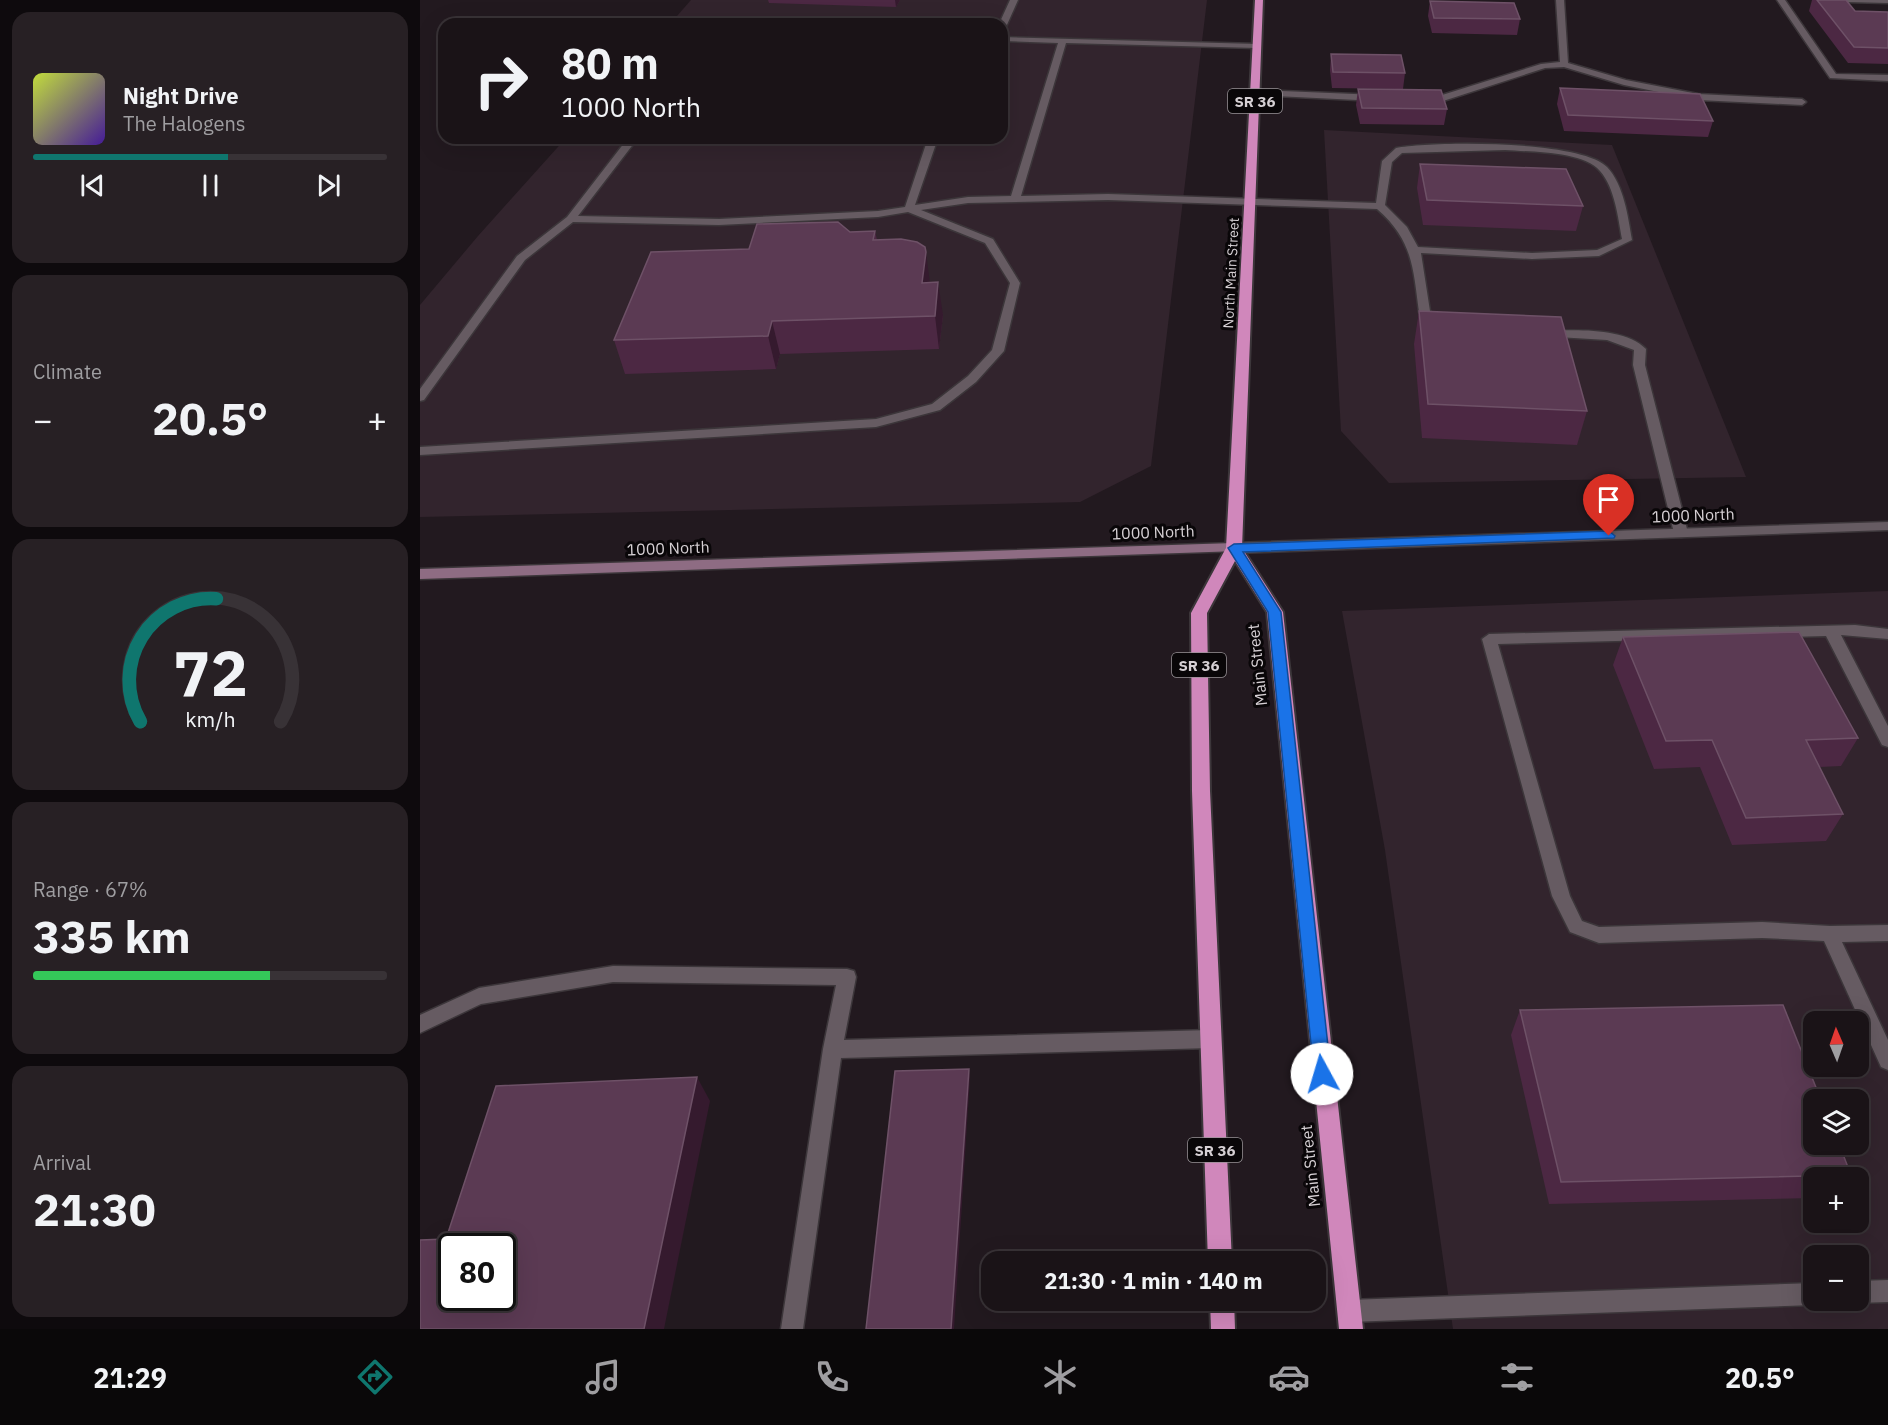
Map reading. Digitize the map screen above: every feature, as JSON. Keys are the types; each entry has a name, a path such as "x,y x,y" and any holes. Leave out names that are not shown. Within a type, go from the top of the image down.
{"highway":[{"name":"North Main Street","path":"1234,548 1259,0"},
{"name":"SR 36","path":"1220,1251 1201,791 1198,613 1234,548"},
{"name":"Main Street","path":"1234,548 1275,612 1350,1320"},
{"path":"1222,1311 1223,1329"}],"main road":[{"name":"1000 North","path":"420,574 1234,548"}],"street":[{"path":"1006,18 1014,0"},
{"path":"1560,0 1564,64"},
{"path":"1781,0 1833,76 1888,78"},
{"path":"1847,0 1888,1"},
{"path":"1008,39 1257,46"},
{"path":"1015,199 1063,40"},
{"path":"1416,99 1440,99 1544,66 1564,64 1624,82 1698,97 1802,102"},
{"path":"1256,93 1322,98 1393,99"},
{"path":"420,397 521,258 571,219 628,144"},
{"path":"909,209 931,144"},
{"path":"1380,206 1387,161 1399,150 1540,149 1584,157 1603,167 1622,209 1627,240 1599,253 1543,256 1415,250"},
{"path":"571,219 719,222 878,214 968,200 1108,197 1380,206 1407,230 1415,250 1425,312 1439,324 1450,326"},
{"path":"420,451 876,423 936,407 972,378 998,351 1015,283 989,241 909,209"},
{"path":"1530,333 1599,335 1633,344 1641,349 1639,365 1681,533"},
{"name":"1000 North","path":"1234,548 1888,526"},
{"path":"1888,634 1855,630 1489,639 1561,896 1576,927 1599,935 1762,930 1830,934 1888,933"},
{"path":"1831,631 1888,741"},
{"path":"1830,934 1888,1061"},
{"path":"420,1024 479,996 612,974 847,977 833,1049 792,1329"},
{"path":"833,1049 1210,1039"},
{"path":"1869,1292 1888,1291"},
{"path":"1350,1320 1803,1294"}],"shaded area":[{"path":"691,0 1207,0 1151,466 1080,502 420,517 420,305 561,144 1008,144 1008,18 675,18"},
{"path":"1324,130 1612,145 1746,477 1389,483 1341,431"},
{"path":"1888,591 1888,1329 1453,1329 1385,850 1342,611"}],"building":[{"path":"1817,0 1846,0 1855,11 1888,12 1888,48 1854,47"},
{"path":"1430,1 1514,3 1520,19 1434,18"},
{"path":"1331,54 1401,55 1405,73 1333,72"},
{"path":"1560,88 1700,94 1713,121 1568,115"},
{"path":"1358,89 1441,90 1447,109 1362,108"},
{"path":"1420,164 1566,169 1583,206 1427,200"},
{"path":"838,222 850,232 875,231 873,240 901,239 917,242 925,247 922,283 938,282 935,316 772,321 768,336 614,340 651,252 749,249 757,224"},
{"path":"1419,311 1561,317 1587,411 1428,404"},
{"path":"1799,632 1858,738 1806,740 1843,814 1746,818 1712,740 1666,741 1623,637"},
{"path":"1783,1005 1803,1055 1803,1077 1812,1077 1817,1089 1803,1089 1803,1155 1843,1155 1848,1167 1803,1167 1803,1176 1561,1182 1520,1010"},
{"path":"969,1069 951,1329 866,1329 895,1071"},
{"path":"697,1077 644,1329 420,1329 420,1240 438,1239 438,1311 516,1311 516,1233 448,1233 496,1086"}],"route":[{"path":"1322,1074 1275,612 1234,548 1609,536"}]}
